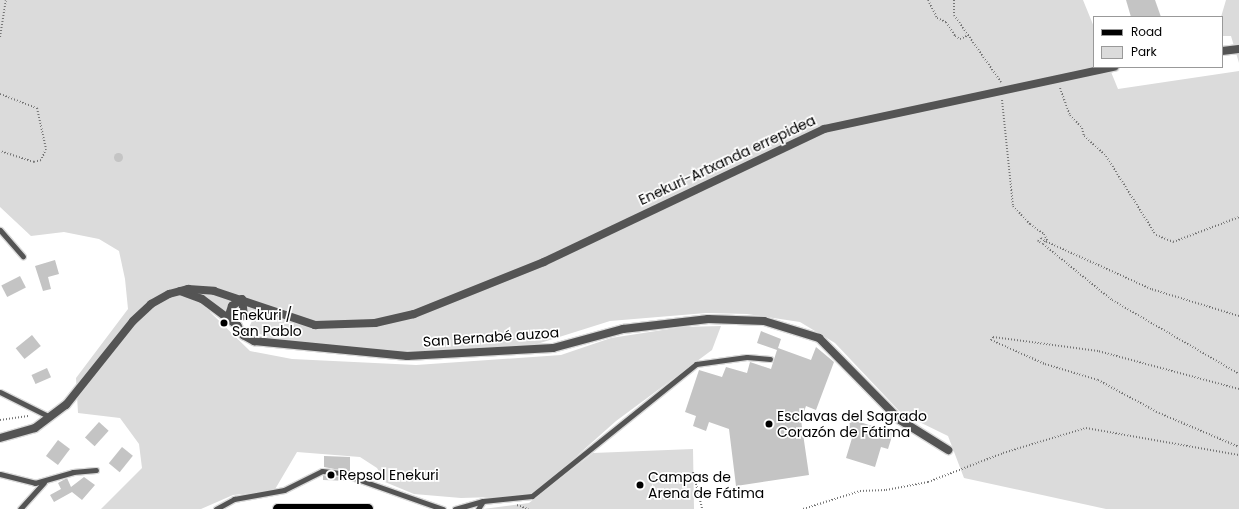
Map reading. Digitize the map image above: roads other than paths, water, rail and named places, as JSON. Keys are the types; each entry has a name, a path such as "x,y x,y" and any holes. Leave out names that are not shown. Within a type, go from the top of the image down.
{"main road":[{"path":"278,509 368,509"}],"street":[{"path":"1223,51 1239,49"},
{"name":"Enekuri-Artxanda errepidea","path":"179,290 214,291 242,299 289,318 335,326 375,323 414,314 544,262 808,135 845,123 1109,68"},
{"path":"0,438 35,428 48,415 66,405 150,304 179,290"},
{"name":"San Bernabé auzoa","path":"179,290 202,299 237,325 243,335 254,341 407,356 553,348 623,329 708,319 764,321 819,338 900,420 948,450"},
{"path":"228,318 232,306 242,299 244,316"},
{"path":"237,325 256,305"}],"lane":[{"path":"0,230 23,256"},
{"path":"455,509 483,501 532,496 696,364 746,357 770,359"},
{"path":"0,392 48,415"},
{"path":"0,474 29,482 44,482 73,472 96,470"},
{"path":"216,509 234,499 284,490 322,471 340,473 443,509"},
{"path":"20,509 44,482"},
{"path":"478,509 483,501"}],"place":[{"name":"Enekuri / San Pablo","path":"224,323"},
{"name":"Esclavas del Sagrado Corazón de Fátima","path":"769,424"},
{"name":"Repsol Enekuri","path":"331,475"},
{"name":"Campas de Arena de Fátima","path":"640,485"}]}
